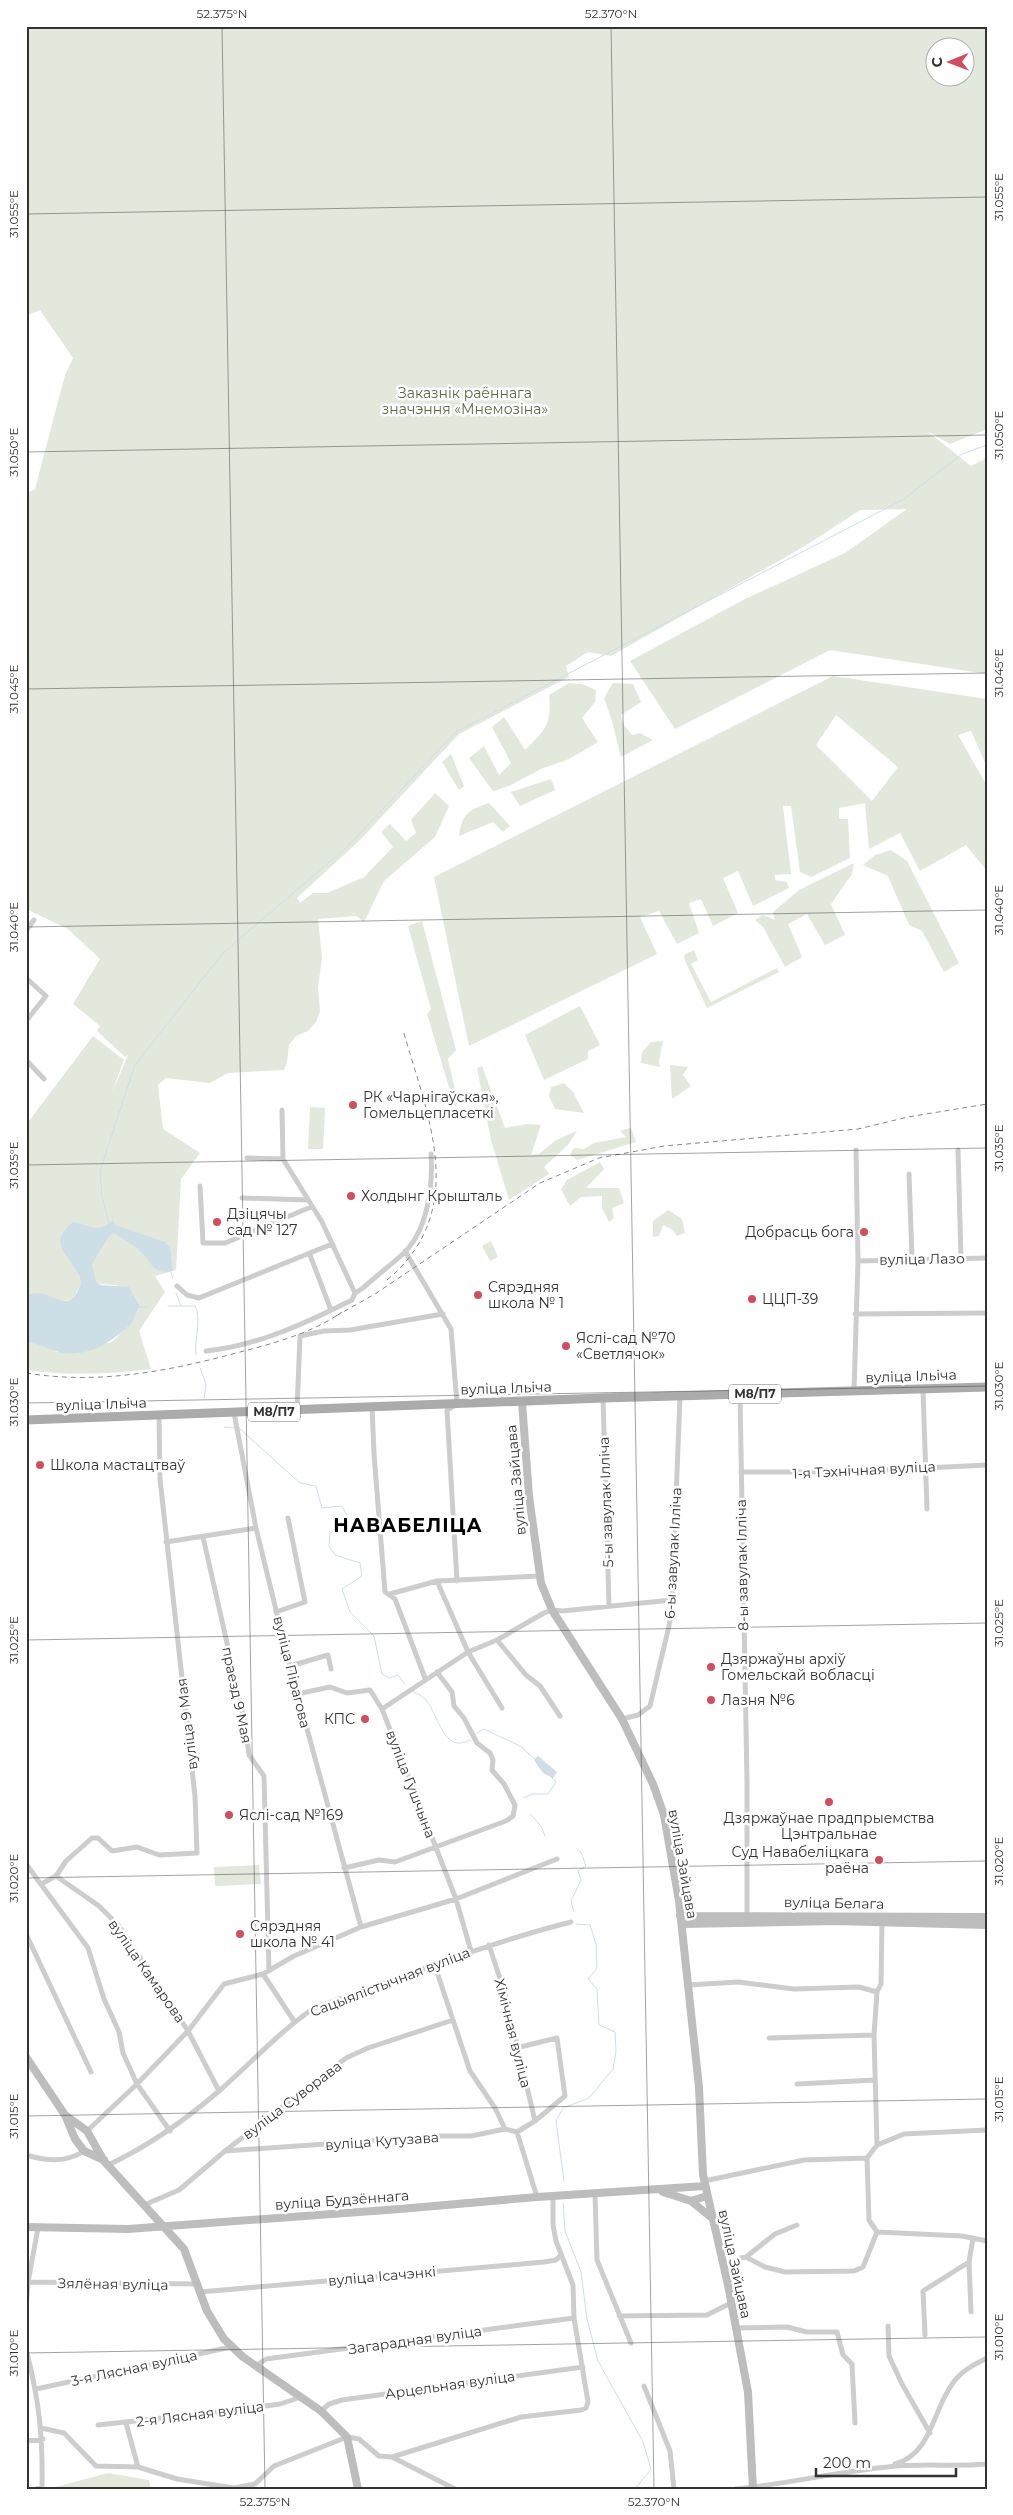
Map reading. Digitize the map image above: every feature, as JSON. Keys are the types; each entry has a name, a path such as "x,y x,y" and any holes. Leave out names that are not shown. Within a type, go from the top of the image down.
{"main road":[{"name":"вуліца Ільіча","path":"26,1420 234,1414 372,1406 603,1398 987,1388"}],"street":[{"path":"26,931 34,920"},
{"path":"26,978 46,996 26,1021"},
{"path":"26,1060 44,1079"},
{"path":"282,1110 283,1159 322,1222 355,1292"},
{"path":"854,1392 858,1261 856,1150"},
{"path":"958,1150 961,1258"},
{"path":"206,1352 246,1344 299,1326 352,1300 355,1292 363,1288 405,1251 418,1230 430,1192 431,1154"},
{"path":"247,1158 283,1159"},
{"path":"909,1174 912,1258"},
{"path":"200,1186 203,1243 225,1243 311,1207"},
{"path":"242,1198 307,1200"},
{"path":"177,1286 186,1295 199,1298 310,1255 332,1244"},
{"path":"405,1251 451,1329 457,1404 446,1410 457,1581"},
{"path":"310,1255 331,1310"},
{"name":"вуліца Лазо","path":"858,1261 912,1258 987,1258"},
{"path":"855,1314 987,1313"},
{"path":"297,1411 300,1336 324,1331 350,1330 443,1314"},
{"path":"923,1390 927,1509"},
{"name":"8-ы завулак Ілліча","path":"740,1395 747,1764 747,1916"},
{"name":"6-ы завулак Ілліча","path":"622,1720 638,1715 650,1706 669,1626 672,1600 680,1397"},
{"name":"5-ы завулак Ілліча","path":"603,1398 609,1606"},
{"name":"вуліца Зайцава","path":"522,1402 529,1496 540,1576 552,1610 622,1720 654,1784 664,1815 681,1920 699,2087 705,2184 732,2304 748,2400 753,2488"},
{"path":"372,1406 385,1592 395,1599 425,1678"},
{"name":"вуліца Пірагова","path":"234,1414 256,1528 276,1612 361,1927"},
{"name":"вуліца 9 Мая","path":"42,1883 56,1876 66,1861 92,1838 98,1838 112,1851 117,1852 137,1848 159,1855 197,1853 195,1796 160,1479 159,1416"},
{"name":"1-я Тэхнічная вуліца","path":"741,1472 844,1472 987,1465"},
{"path":"276,1612 305,1602 288,1518"},
{"path":"166,1542 256,1528"},
{"name":"праезд 9 Мая","path":"203,1537 244,1718 249,1755 264,1776 270,1971"},
{"path":"390,1594 437,1581 540,1576"},
{"path":"437,1581 468,1652 502,1708"},
{"path":"382,1708 425,1678 468,1652 497,1640 552,1610 672,1600"},
{"path":"497,1640 526,1675 540,1686 560,1716"},
{"path":"290,1666 328,1655 331,1669"},
{"path":"344,1868 379,1860 395,1862 506,1821 513,1816 516,1810 504,1784 492,1770 493,1760 490,1754 477,1743 464,1718 454,1706 452,1692 437,1672"},
{"name":"вуліца Гушчына","path":"297,1694 330,1687 347,1693 370,1690 382,1708 436,1847 456,1899 471,1951"},
{"name":"вуліца Камарова","path":"85,2130 137,2084 188,2031 224,1984 263,1974 294,1956 361,1927 456,1899 557,1859"},
{"path":"26,1864 42,1883 88,1948 104,1999 119,2032 123,2053 137,2084 170,2131"},
{"name":"вуліца Камарова","path":"56,1876 100,1906 118,1926 188,2031 219,2090"},
{"name":"вуліца Белага","path":"681,1920 747,1916 882,1919 987,1925"},
{"name":"вуліца Белага","path":"681,1920 835,1921 987,1917"},
{"path":"877,2145 874,2035 877,1992 881,1984 882,1919"},
{"name":"Сацыялістычная вуліца","path":"106,2163 141,2150 170,2131 219,2090 294,2022 314,2008 435,1966 471,1951 571,1922"},
{"path":"26,1934 91,2072"},
{"name":"Хімічная вуліца","path":"489,1945 505,1994 516,2048 535,2121"},
{"path":"435,1966 470,2071 495,2108 505,2129"},
{"path":"263,1974 294,2022"},
{"path":"688,1985 738,1982 794,1989 859,1987 869,1988 877,1992"},
{"name":"вуліца Суворава","path":"144,2205 178,2190 225,2151 346,2058 368,2048 453,2020"},
{"path":"769,2038 874,2035"},
{"path":"516,2048 557,2038 565,2096 535,2121 517,2132 537,2197"},
{"path":"26,2057 65,2115 75,2139 84,2151 106,2163"},
{"path":"797,2084 875,2080"},
{"path":"65,2115 85,2130 106,2163 184,2249 207,2311 231,2347 321,2411 347,2436 359,2439 379,2456 392,2457 521,2417 586,2408 588,2402 574,2318 573,2285 552,2225 552,2196"},
{"name":"вуліца Кутузава","path":"225,2151 441,2136 471,2136 505,2129 517,2132"},
{"path":"75,2139 77,2131 85,2130"},
{"path":"877,2232 869,2220 867,2158 877,2145 912,2133 987,2130"},
{"path":"26,2155 40,2159 65,2160 84,2151 93,2150 94,2142"},
{"path":"705,2184 804,2160 867,2158"},
{"name":"вуліца Будзённага","path":"26,2227 128,2229 537,2197 658,2190 705,2184"},
{"name":"вуліца Будзённага","path":"658,2190 690,2201 712,2218"},
{"path":"595,2194 597,2260 631,2343"},
{"path":"690,2201 707,2196"},
{"path":"728,2285 740,2258 746,2257 775,2234 797,2225"},
{"path":"26,2310 27,2282 38,2228"},
{"path":"877,2232 973,2238 987,2241"},
{"path":"746,2257 765,2267 784,2272 854,2271 860,2269 866,2263 877,2232"},
{"path":"972,2312 969,2262 973,2238"},
{"name":"вуліца Ісачэнкі","path":"199,2288 544,2262 556,2260 561,2255"},
{"path":"925,2335 924,2291 969,2262"},
{"name":"Зялёная вуліца","path":"27,2282 199,2288"},
{"path":"619,2316 707,2315 732,2304"},
{"name":"Загарадная вуліца","path":"257,2365 266,2360 574,2318"},
{"path":"888,2326 889,2356 902,2384 930,2432"},
{"name":"вуліца Зайцава","path":"736,2328 787,2327 807,2332 837,2332 843,2355 852,2364 855,2423"},
{"name":"3-я Лясная вуліца","path":"36,2389 231,2347"},
{"path":"26,2348 36,2389 43,2438 39,2488"},
{"path":"736,2489 887,2467 900,2463 918,2450 930,2432 943,2399 952,2383 972,2366 987,2358"},
{"name":"Арцельная вуліца","path":"321,2411 329,2404 342,2400 583,2367"},
{"path":"644,2386 670,2452 674,2489"},
{"name":"2-я Лясная вуліца","path":"98,2425 271,2406 300,2397"},
{"path":"126,2423 138,2467"},
{"path":"42,2428 64,2433 96,2466 138,2467 177,2479 234,2488 255,2484 274,2466 347,2436"},
{"path":"347,2436 358,2489"},
{"path":"26,2441 43,2438"},
{"path":"392,2457 454,2489"},
{"path":"887,2467 957,2467 987,2464"}],"green space":[{"name":"Заказнік раённага значэння «Мнемозіна»","path":"26,26 987,26 987,429 950,444 927,431 971,466 987,458 987,674 830,650 675,729 630,661 745,599 845,553 907,509 860,510 805,546 611,656 588,652 566,666 569,677 459,734 360,840 297,898 300,903 313,893 327,893 364,877 393,847 381,832 390,824 406,841 416,833 411,820 435,793 449,806 435,837 384,881 364,922 356,916 318,919 322,958 318,987 320,1011 316,1022 308,1031 296,1036 289,1045 284,1070 228,1073 210,1083 166,1078 158,1085 163,1129 200,1153 181,1179 176,1270 155,1276 165,1292 139,1331 151,1369 136,1371 73,1374 26,1370 26,1342 37,1343 56,1352 112,1342 132,1322 140,1307 116,1285 82,1282 73,1299 62,1301 39,1293 26,1295 26,1125 93,1036 124,1060 112,1093 128,1055 125,1057 97,1031 100,1026 73,1004 100,959 68,929 26,909 26,494 35,489 65,375 73,358 40,310 26,316"},
{"path":"833,676 987,699 987,767 971,731 958,735 987,786 987,871 966,845 920,871 900,833 869,849 865,803 839,808 839,819 848,819 850,858 811,877 800,872 791,806 783,806 791,874 775,875 775,880 787,882 789,888 753,906 738,871 723,878 738,913 713,926 701,899 689,903 699,933 677,944 659,911 640,917 657,954 469,1046 434,877","holes":["836,715 898,767 872,801 816,745"]},
{"path":"569,683 582,684 596,690 595,702 582,718 598,742 569,759 541,769 509,786 493,791 469,758 484,746 499,775 511,763 492,727 504,717 525,750 546,726 550,705 549,695"},
{"path":"613,683 633,684 641,702 621,715 624,725 632,735 640,733 653,740 621,757 604,698"},
{"path":"451,754 464,786 459,790 442,762"},
{"path":"551,779 555,790 520,806 511,792"},
{"path":"489,803 510,826 503,832 493,822 459,836 462,823 467,814"},
{"path":"891,850 907,861 959,963 944,972 922,931 909,925 888,876 863,865 875,855"},
{"path":"854,863 852,874 831,904 845,935 825,945 807,914 788,924 802,957 785,967 763,927 755,920 763,915 775,920 773,912 799,890"},
{"path":"422,921 456,1050 448,1059 458,1103 455,1107 427,1014 431,1009 408,926"},
{"path":"694,950 698,960 691,964 711,1002 777,968 779,972 707,1008 684,955"},
{"path":"580,1006 600,1045 588,1051 588,1059 544,1080 525,1035"},
{"path":"663,1041 659,1061 660,1067 641,1063 642,1052 651,1042"},
{"path":"670,1065 688,1067 683,1075 691,1086 672,1099"},
{"path":"482,1066 505,1128 527,1124 541,1125 531,1155 539,1154 556,1140 577,1131 568,1145 544,1167 549,1174 509,1200 491,1140 477,1068"},
{"path":"564,1083 573,1092 584,1113 555,1109 549,1096 551,1087"},
{"path":"310,1107 325,1108 323,1149 308,1149"},
{"path":"631,1128 636,1142 577,1160 570,1154 574,1148 584,1149 594,1143 626,1137 620,1131"},
{"path":"600,1162 604,1169 586,1188 619,1188 624,1203 612,1208 614,1218 609,1222 602,1208 602,1196 581,1197 570,1206 561,1190 567,1180"},
{"path":"668,1210 682,1219 685,1233 677,1236 673,1230 663,1225 659,1236 653,1237 653,1221"},
{"path":"491,1241 498,1257 490,1261 482,1246"},
{"path":"259,1865 261,1884 215,1886 214,1867"},
{"path":"108,2473 149,2480 151,2489 48,2489"}],"shaded area":[{"path":"113,1220 115,1225 165,1242 170,1248 173,1271 157,1270 138,1249 114,1233 109,1236 92,1264 96,1282 101,1285 129,1287 140,1307 131,1324 115,1338 97,1348 77,1353 55,1351 26,1342 26,1295 34,1293 45,1294 67,1301 76,1294 80,1286 81,1279 62,1249 60,1240 64,1231 73,1222 98,1228 107,1225"},
{"path":"538,1756 557,1772 553,1778 543,1773 534,1760"}],"waterway":[{"path":"109,1224 102,1196 100,1171 135,1065 223,953 347,847 456,732 904,499 962,454 987,445"},
{"path":"171,1272 173,1279"},
{"path":"176,1293 181,1306 195,1306 197,1311 196,1355"},
{"path":"168,1306 180,1306"},
{"path":"139,1307 148,1307"},
{"path":"200,1368 206,1384 204,1399"},
{"path":"224,1427 236,1428"},
{"path":"240,1429 300,1483 316,1486 322,1508 342,1506 348,1517 330,1534 329,1546 335,1555 360,1563 362,1576 342,1589 350,1612 374,1636 382,1674 390,1678 398,1675 405,1684"},
{"path":"412,1691 426,1700 448,1738 454,1742 461,1743 470,1740"},
{"path":"477,1733 484,1729 520,1746 536,1760"},
{"path":"524,1798 532,1794 548,1794 556,1782 550,1776"},
{"path":"531,1815 541,1826 545,1836"},
{"path":"574,1912 571,1901 581,1880 578,1871 586,1866 581,1852 577,1850"},
{"path":"564,2181 556,2121 563,2108 589,2098 613,2069 616,2051 615,2032 599,2025 597,1989 588,1979 597,1968 596,1944 590,1925 576,1924"},
{"path":"563,2203 565,2231 581,2272 587,2319 598,2361 643,2442 651,2469 635,2489"}],"railway":[{"path":"387,1280 413,1253 428,1223 435,1193 436,1161 431,1128 403,1030"},
{"path":"336,1316 375,1294 540,1183 599,1158 664,1146 858,1129 908,1117 987,1104"},
{"path":"26,1373 54,1376 108,1377 187,1365 280,1341 306,1332 342,1312"}],"place":[{"name":"РК «Чарнігаўская», Гомельцепласеткі","path":"353,1105"},
{"name":"Холдынг Крышталь","path":"351,1196"},
{"name":"Дзіцячы сад № 127","path":"217,1222"},
{"name":"Добрасць бога","path":"864,1232"},
{"name":"Сярэдняя школа № 1","path":"478,1295"},
{"name":"ЦЦП-39","path":"752,1299"},
{"name":"Яслі-сад №70 «Светлячок»","path":"566,1346"},
{"name":"Школа мастацтваў","path":"40,1465"},
{"name":"Дзяржаўны архіў Гомельскай вобласці","path":"711,1667"},
{"name":"Лазня №6","path":"711,1700"},
{"name":"КПС","path":"365,1719"},
{"name":"Дзяржаўнае прадпрыемства Цэнтральнае","path":"829,1802"},
{"name":"Яслі-сад №169","path":"229,1815"},
{"name":"Суд Навабеліцкага раёна","path":"879,1860"},
{"name":"Сярэдняя школа № 41","path":"240,1934"}],"district":[{"name":"НАВАБЕЛІЦА","path":"408,1525"}]}
